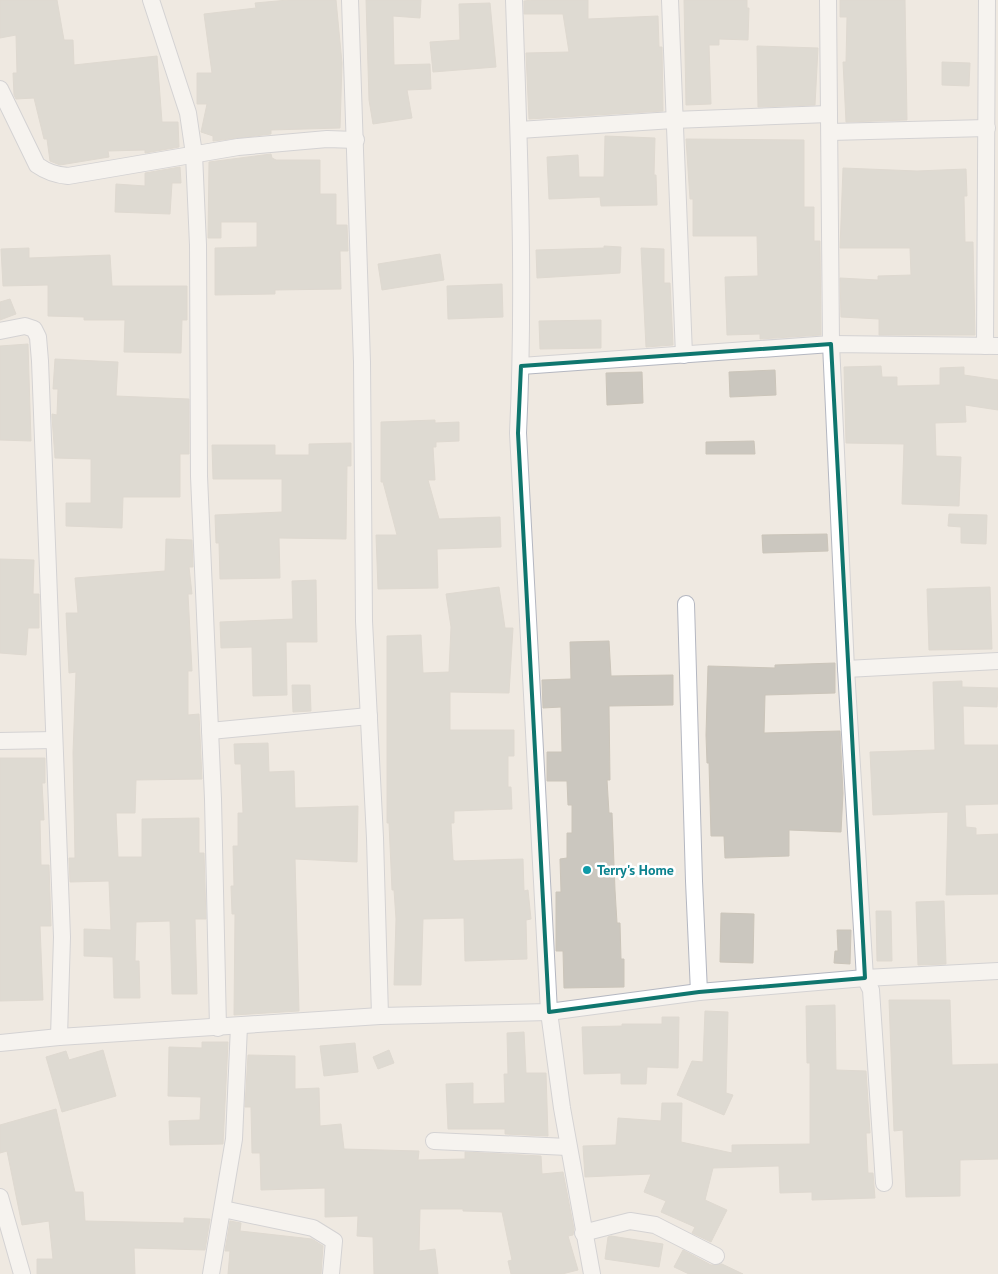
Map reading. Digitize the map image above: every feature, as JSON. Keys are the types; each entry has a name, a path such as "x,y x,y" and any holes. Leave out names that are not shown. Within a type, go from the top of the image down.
{"street":[{"path":"151,0 188,113 194,154 198,245 199,476 210,731 218,1028"},
{"path":"350,0 362,362 364,621 380,1016"},
{"path":"514,0 519,130 521,366 518,433 549,1012 568,1147 592,1274"},
{"path":"670,0 684,355"},
{"path":"828,0 831,344 846,668 865,978 871,990 884,1183"},
{"path":"521,366 831,344 991,346 987,0"},
{"path":"0,89 37,165 46,172 68,176 194,154 289,141 356,140"},
{"path":"519,130 674,120 829,114"},
{"path":"830,132 987,128"},
{"path":"0,331 25,326 34,329 38,337 62,937 59,1037"},
{"path":"686,604 699,992"},
{"path":"846,668 998,662"},
{"path":"210,731 369,716"},
{"path":"0,741 54,740"},
{"path":"0,1043 59,1037 380,1016 549,1012 699,992 865,978 998,971"},
{"path":"211,1274 234,1139 239,1026"},
{"path":"434,1141 568,1147"},
{"path":"0,1197 22,1274"},
{"path":"223,1209 313,1228 324,1233 334,1241 331,1274"},
{"path":"584,1233 630,1221 655,1225 716,1256"}],"highlighted area":[{"path":"831,344 865,978 699,992 549,1012 518,433 521,366"}],"building":[{"path":"0,0 57,0 64,40 73,40 74,65 157,56 162,122 178,122 179,147 145,153 145,150 108,151 109,157 60,165 50,161 47,139 44,139 34,98 16,99 14,95 13,73 17,73 16,35 0,38"},
{"path":"288,0 336,0 342,63 340,128 271,130 271,134 213,141 213,136 201,132 207,104 197,104 197,73 212,73 204,14 256,8 255,3"},
{"path":"366,0 421,0 420,18 393,16 394,65 430,64 431,89 407,90 412,118 373,124 369,100"},
{"path":"588,0 588,19 658,16 659,47 662,47 663,111 529,119 526,53 569,52 563,14 524,14 524,1"},
{"path":"684,0 747,0 747,8 749,8 748,40 719,39 719,45 709,45 711,104 686,105"},
{"path":"840,0 905,0 907,120 846,122 843,62 846,62 847,17 840,17"},
{"path":"490,3 496,67 433,72 430,42 460,40 459,4"},
{"path":"757,46 818,48 815,105 758,107"},
{"path":"942,62 970,63 969,86 942,85"},
{"path":"605,136 655,138 654,175 656,175 657,205 601,206 600,197 549,199 547,157 578,155 579,177 604,177"},
{"path":"686,139 804,140 804,207 814,207 814,241 820,241 821,335 760,339 760,334 727,335 725,277 758,276 757,236 693,236 693,199 690,199"},
{"path":"271,154 272,158 276,160 320,160 320,194 336,194 336,225 347,225 348,251 340,251 341,289 275,290 275,294 215,295 215,248 257,247 257,222 221,222 221,238 208,238 209,162"},
{"path":"180,167 181,183 172,183 170,214 115,212 116,184 145,186 145,173"},
{"path":"843,168 917,171 966,169 967,196 964,196 965,242 973,242 975,335 879,335 879,319 841,317 840,278 878,280 878,276 911,275 910,248 840,248"},
{"path":"604,246 621,247 620,273 537,278 536,250 604,248"},
{"path":"29,248 29,258 110,255 112,286 187,286 187,320 182,320 181,353 124,352 125,320 84,320 84,317 48,316 48,285 3,286 1,249"},
{"path":"641,248 664,249 664,283 670,283 673,345 646,347"},
{"path":"440,254 444,280 382,290 378,264"},
{"path":"502,284 503,317 448,319 447,286"},
{"path":"10,299 16,314 0,320 0,302"},
{"path":"601,320 601,348 540,349 539,321"},
{"path":"28,344 31,441 0,440 0,346"},
{"path":"55,359 118,362 116,396 189,399 189,454 180,454 180,497 123,497 122,528 66,526 66,503 91,503 91,459 55,458 52,414 57,415 58,389 53,389"},
{"path":"881,366 882,377 897,377 897,386 940,385 940,368 964,367 964,375 998,380 998,410 965,405 966,422 935,423 936,456 961,457 959,506 902,504 904,444 846,443 844,367"},
{"path":"775,370 776,395 730,397 729,372"},
{"path":"642,372 643,403 607,405 606,373"},
{"path":"435,420 435,423 459,422 459,441 436,442 436,447 433,447 435,480 428,480 439,519 500,517 501,547 437,549 438,588 378,589 376,535 397,535 383,482 381,482 381,422"},
{"path":"754,441 755,454 706,454 706,442"},
{"path":"351,443 351,466 347,466 346,539 279,538 280,578 220,579 219,543 216,543 215,515 282,512 282,479 213,479 212,445 275,445 275,455 309,455 309,444"},
{"path":"949,514 987,515 986,544 961,543 961,527 948,526"},
{"path":"827,534 828,551 763,553 762,535"},
{"path":"166,539 192,540 193,567 189,567 192,594 188,594 192,671 188,671 188,715 199,714 202,779 136,780 135,813 116,813 118,857 142,857 142,819 199,818 199,853 204,853 206,919 195,919 197,994 172,994 170,921 136,922 135,961 139,961 140,998 114,998 113,957 84,956 84,929 111,930 109,881 70,882 69,858 75,858 73,753 76,672 69,673 66,613 78,613 75,578 165,571"},
{"path":"0,559 34,560 33,594 39,594 39,628 28,628 26,655 0,653"},
{"path":"316,580 317,642 286,642 287,695 253,696 252,647 221,648 220,622 293,619 292,581"},
{"path":"499,587 505,628 513,628 509,693 450,692 450,730 514,730 514,756 508,756 508,787 511,787 512,809 454,811 454,823 451,823 453,860 523,859 524,891 528,890 531,919 526,920 527,959 465,961 464,918 423,919 421,985 394,985 396,919 394,890 392,890 389,823 387,823 387,636 421,635 423,673 449,672 451,627 446,594"},
{"path":"990,587 992,649 929,650 927,589"},
{"path":"609,641 611,676 673,675 673,705 609,706 610,780 607,780 609,813 612,813 617,923 620,923 621,959 624,959 624,987 564,988 563,951 556,951 556,892 561,892 560,859 567,858 567,833 572,833 572,805 568,805 567,781 547,781 547,752 562,752 561,707 543,708 542,680 571,679 570,642"},
{"path":"835,663 835,693 765,695 764,733 840,731 843,793 841,832 789,830 789,856 725,858 724,836 711,836 709,763 707,763 706,735 708,666 775,668 775,665"},
{"path":"962,681 962,687 998,688 997,707 963,706 964,745 998,745 998,804 965,805 966,827 976,828 976,835 998,834 998,894 946,895 948,812 873,815 870,752 935,750 933,682"},
{"path":"292,685 310,685 311,711 293,712"},
{"path":"268,743 269,772 294,771 295,808 358,806 357,862 295,859 299,1011 234,1015 235,914 232,914 231,886 234,886 233,846 238,846 238,813 243,813 241,764 235,764 234,744"},
{"path":"0,758 45,758 45,783 42,783 44,820 40,820 41,865 49,865 51,926 40,926 43,1000 0,1001"},
{"path":"944,901 946,964 918,965 916,902"},
{"path":"876,911 891,911 892,961 877,961"},
{"path":"721,913 754,914 753,963 720,962"},
{"path":"837,930 851,930 850,964 834,963 835,951 838,951"},
{"path":"889,1000 950,1000 952,1065 998,1064 998,1159 960,1160 960,1196 906,1197 903,1130 894,1131"},
{"path":"835,1005 836,1070 866,1071 870,1133 866,1133 868,1173 873,1173 875,1198 812,1200 812,1192 780,1193 779,1166 713,1168 705,1200 727,1210 711,1242 692,1233 695,1227 661,1212 666,1201 644,1192 651,1174 585,1177 583,1146 616,1145 618,1118 661,1121 662,1103 682,1103 681,1142 732,1153 732,1145 810,1144 810,1063 807,1063 806,1006"},
{"path":"705,1011 728,1012 726,1093 733,1095 724,1115 677,1095 692,1061 703,1062"},
{"path":"662,1017 679,1017 678,1068 647,1067 646,1084 621,1084 621,1073 584,1074 582,1027 662,1024"},
{"path":"524,1032 526,1073 546,1073 548,1136 505,1134 505,1129 448,1129 446,1084 473,1083 473,1104 505,1103 504,1074 508,1074 507,1033"},
{"path":"202,1042 228,1042 223,1144 170,1145 169,1121 200,1120 201,1097 168,1096 169,1047 202,1048"},
{"path":"355,1043 358,1072 324,1076 320,1046"},
{"path":"103,1050 116,1096 62,1112 46,1057 66,1051 69,1060"},
{"path":"389,1050 394,1063 378,1069 373,1057"},
{"path":"248,1055 295,1056 295,1089 319,1088 320,1126 341,1124 344,1149 419,1151 418,1160 465,1159 465,1152 541,1156 542,1174 563,1172 574,1229 573,1235 568,1236 578,1270 562,1274 511,1274 508,1261 512,1260 502,1212 463,1211 463,1209 420,1209 419,1251 435,1249 438,1274 374,1274 373,1237 357,1236 358,1216 325,1217 325,1188 261,1190 260,1153 252,1153 251,1107 245,1107"},
{"path":"56,1109 75,1192 83,1192 85,1221 184,1223 184,1218 210,1219 205,1250 134,1248 135,1274 37,1274 37,1259 53,1259 49,1221 22,1225 7,1151 0,1153 0,1125"},
{"path":"230,1221 241,1223 240,1231 312,1239 323,1246 321,1274 228,1274 230,1251 225,1251"},
{"path":"608,1237 663,1244 659,1267 605,1259"},
{"path":"683,1250 711,1265 722,1264 743,1274 689,1274 674,1267"}],"place":[{"name":"Terry's Home","path":"587,870"}]}
